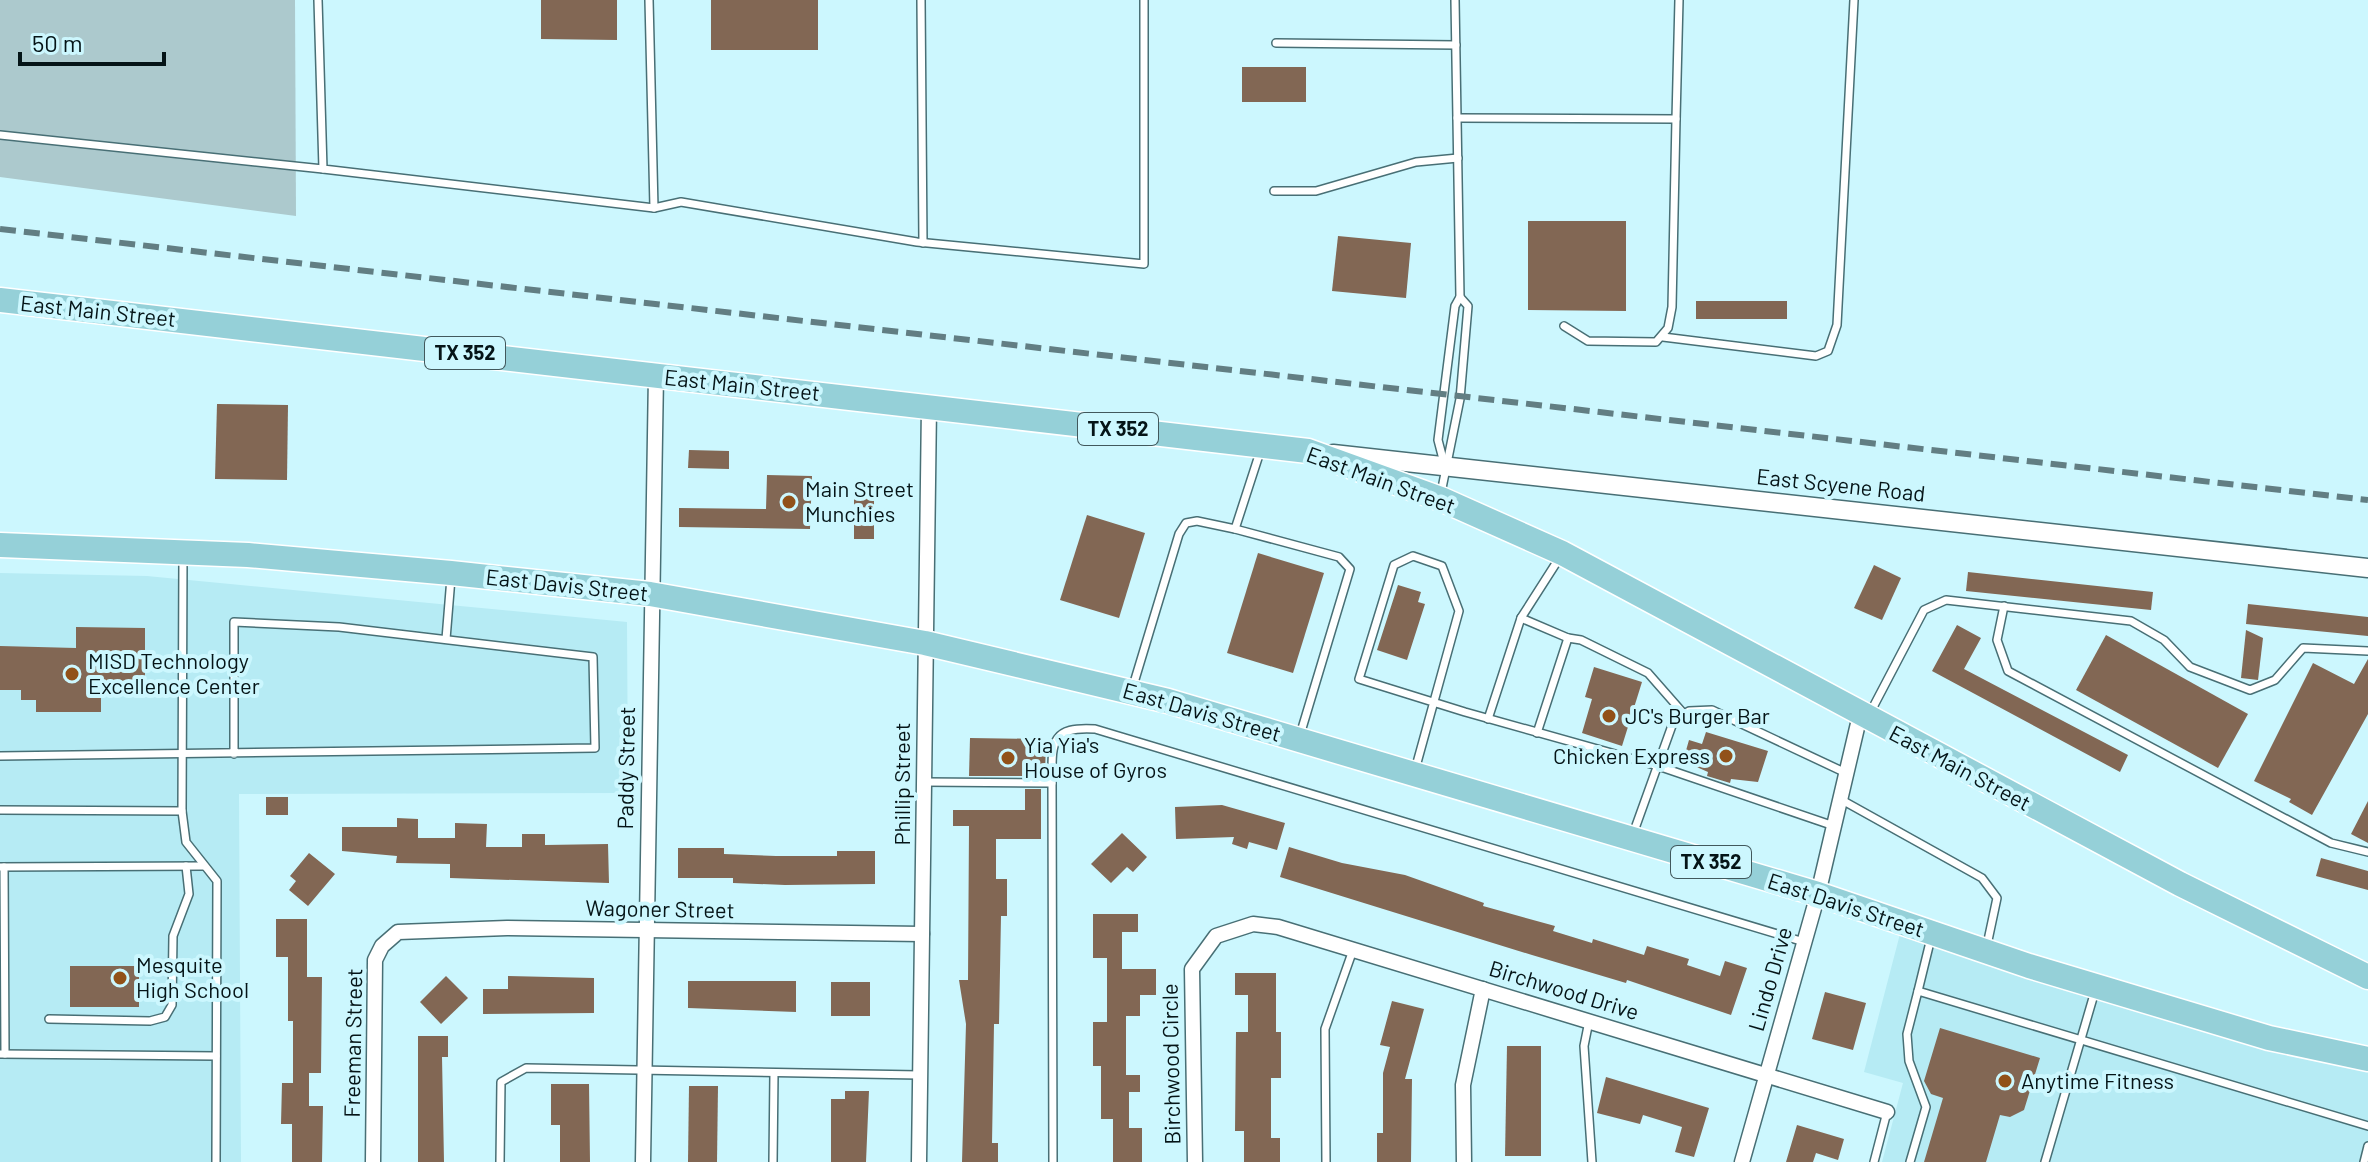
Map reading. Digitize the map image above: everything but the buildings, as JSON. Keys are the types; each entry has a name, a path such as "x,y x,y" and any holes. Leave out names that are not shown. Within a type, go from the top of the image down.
{"main road":[{"name":"East Main Street","path":"0,300 1308,451 1441,499 1562,553 1863,717 2180,884 2368,977"},
{"name":"East Davis Street","path":"0,545 183,552 451,573 650,594 925,643 1131,691 1298,739 1818,894 1986,951 2269,1038 2368,1059"}],"street":[{"name":"Paddy Street","path":"643,1162 656,375"},
{"name":"Phillip Street","path":"919,1162 929,406"},
{"name":"East Scyene Road","path":"1308,451 2368,568"},
{"name":"Lindo Drive","path":"1742,1162 1818,894 1846,773 1863,717"},
{"name":"Birchwood Drive","path":"1227,932 1253,924 1353,950 1887,1112"},
{"name":"Wagoner Street","path":"398,932 507,928 922,934"},
{"name":"Freeman Street","path":"373,1162 375,960 382,946 398,932"},
{"name":"Birchwood Circle","path":"1195,1162 1192,969 1216,936 1227,932"},
{"path":"1464,1162 1463,1085 1483,989"}],"lane":[{"path":"318,0 323,169"},
{"path":"649,0 654,208"},
{"path":"921,0 923,243"},
{"path":"0,135 654,208 681,202 923,243 1144,264 1144,0"},
{"path":"1445,465 1438,440 1455,306 1460,297 1455,0"},
{"path":"1564,326 1575,336 1588,341 1656,342 1663,337 1672,307 1679,0"},
{"path":"1663,337 1816,356 1828,351 1837,325 1854,0"},
{"path":"1276,43 1456,45"},
{"path":"1457,118 1676,119"},
{"path":"1274,191 1316,191 1416,162 1458,158"},
{"path":"1441,499 1445,465 1460,399 1468,306 1460,297"},
{"path":"1235,529 1261,446"},
{"path":"1131,691 1179,534 1186,523 1197,521 1235,529 1339,557 1350,569 1298,739"},
{"path":"183,552 182,811 186,842 217,881 216,1162"},
{"path":"1488,719 1521,618 1562,553"},
{"path":"1414,774 1435,703 1459,611 1442,566 1413,556 1394,565 1359,679 1435,703 1488,719 1658,766 1834,826"},
{"path":"446,639 451,573"},
{"path":"1863,717 1924,610 1946,600 2131,621 2164,640 2190,667 2250,690 2275,680 2303,648 2368,651"},
{"path":"2004,606 1997,640 2008,671 2331,843 2368,852"},
{"path":"1521,618 1568,638 1581,640 1648,673 1684,714"},
{"path":"0,756 182,755 595,748 593,657 339,627 234,622 234,754"},
{"path":"1537,733 1568,638"},
{"path":"1631,838 1674,720 1689,711 1712,710 1846,773"},
{"path":"1053,1162 1052,748 1059,734 1073,728 1095,729 1804,942"},
{"path":"925,782 1052,783"},
{"path":"1840,799 1982,878 1997,898 1986,951"},
{"path":"0,810 182,811"},
{"path":"49,1019 150,1021 165,1017 172,1005 173,936 189,894 186,866"},
{"path":"203,866 2,867 3,1054 216,1056"},
{"path":"1910,1162 1926,1107 1909,1061 1907,1034 1933,933"},
{"path":"1326,1162 1325,1029 1353,950"},
{"path":"2045,1162 2096,986"},
{"path":"1918,991 2368,1126"},
{"path":"1589,1020 1584,1046 1592,1162"},
{"path":"500,1162 501,1082 526,1068 920,1075"},
{"path":"773,1162 774,1073"},
{"path":"1874,1162 1887,1112"},
{"path":"2364,1162 2368,1146"}],"shaded area":[{"path":"0,0 295,0 296,216 0,177"},
{"name":"Mesquite High School","path":"0,573 147,576 627,622 628,793 239,794 241,1162 0,1162"},
{"path":"1900,934 2368,1066 2368,1162 1882,1162 1903,1083 1864,1072"}],"railway":[{"path":"0,229 2368,500"}],"place":[{"name":"Main Street Munchies","path":"789,502"},
{"name":"MISD Technology Excellence Center","path":"72,674"},
{"name":"JC's Burger Bar","path":"1609,716"},
{"name":"Chicken Express","path":"1726,756"},
{"name":"Yia Yia's House of Gyros","path":"1008,758"},
{"name":"Mesquite High School","path":"120,978"},
{"name":"Anytime Fitness","path":"2005,1081"}]}
